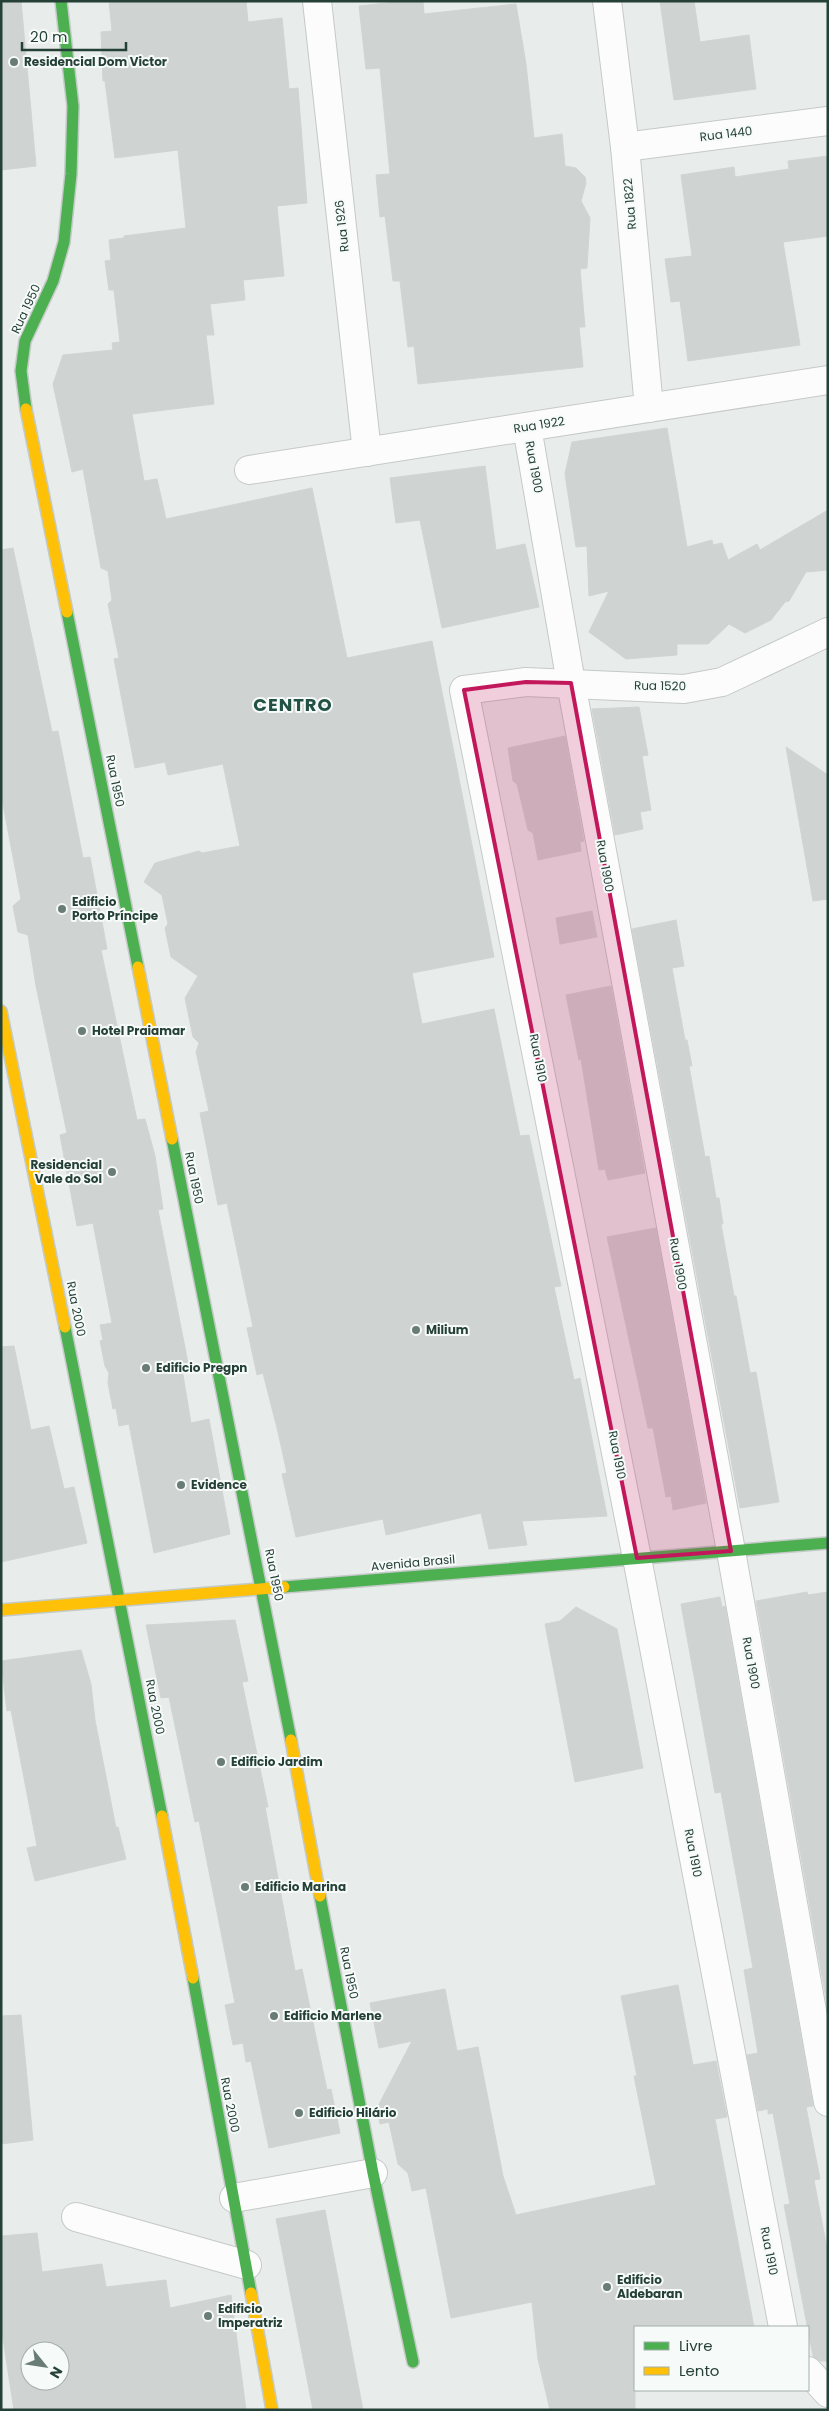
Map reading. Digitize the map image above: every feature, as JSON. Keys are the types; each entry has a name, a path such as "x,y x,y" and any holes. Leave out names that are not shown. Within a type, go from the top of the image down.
{"street":[{"name":"Rua 1950","path":"61,1 72,106 71,174 62,250 53,281 25,341 21,371 25,404 262,1589 373,2173 413,2362"},
{"name":"Rua 1926","path":"317,1 367,452"},
{"name":"Rua 1822","path":"607,1 624,146 649,408"},
{"name":"Rua 1440","path":"624,146 828,121"},
{"name":"Rua 1922","path":"249,470 828,380"},
{"name":"Rua 1900","path":"526,427 571,683 731,1551 828,2102"},
{"name":"Rua 1520","path":"571,683 684,689 722,682 828,632"},
{"name":"Rua 1910","path":"571,683 526,682 464,690 638,1558 784,2326"},
{"name":"Rua 2000","path":"1,1011 120,1600 247,2265 272,2410"},
{"name":"Avenida Brasil","path":"1,1610 828,1543"},
{"path":"234,2198 373,2173"},
{"path":"76,2217 247,2265"},
{"path":"809,2372 828,2393"}],"highlighted area":[{"path":"526,682 571,683 731,1551 637,1558 464,690"}],"building":[{"path":"1,1 21,1 36,166 1,170"},
{"path":"109,1 246,1 248,22 282,18 289,89 298,88 307,203 277,206 284,276 243,280 245,300 210,304 214,335 206,335 214,404 132,414 144,481 157,479 166,519 312,488 347,658 432,641 494,957 412,973 422,1024 494,1009 520,1136 529,1135 561,1286 554,1287 574,1380 580,1378 607,1516 522,1521 527,1545 489,1549 481,1513 386,1535 383,1519 296,1537 282,1474 287,1473 278,1432 263,1373 257,1375 247,1328 253,1327 227,1203 218,1205 200,1113 209,1111 196,1052 199,1043 193,1037 185,998 198,976 171,957 165,928 168,924 162,895 144,882 155,863 199,851 202,853 240,846 223,764 168,775 165,762 135,768 114,659 119,658 108,604 112,600 108,571 101,568 83,469 72,472 53,384 63,355 113,350 112,343 120,342 114,290 109,290 105,261 111,260 109,240 124,238 124,236 186,228 178,150 115,158 105,81 103,81 101,32 112,31"},
{"path":"423,1 424,14 516,4 526,64 534,138 562,134 565,166 576,168 585,177 586,183 581,201 590,218 587,268 580,269 585,327 579,327 583,367 418,384 414,346 408,347 400,281 393,281 385,216 380,217 376,175 390,174 380,68 366,69 359,6"},
{"path":"660,1 694,1 700,42 749,35 756,89 674,100"},
{"path":"828,156 828,236 783,242 800,345 688,361 680,301 671,302 665,259 692,256 681,175 734,167 735,177 789,169 788,161"},
{"path":"667,428 687,547 712,540 713,545 722,543 728,560 757,544 760,550 828,510 828,570 806,572 789,601 785,602 771,620 745,633 729,624 708,644 677,644 677,655 626,659 589,632 609,591 589,596 587,546 576,547 565,474 572,442"},
{"path":"485,466 496,550 525,544 539,607 442,628 420,520 396,523 390,478"},
{"path":"13,548 52,732 58,731 83,858 90,857 107,949 101,950 137,1120 145,1119 155,1156 163,1209 158,1210 189,1368 182,1369 191,1423 209,1419 230,1534 154,1553 129,1424 119,1426 116,1408 113,1409 108,1383 109,1373 105,1366 100,1341 103,1340 100,1325 112,1323 93,1223 77,1226 60,1135 67,1133 36,986 28,935 18,932 13,906 21,899 1,794 1,550"},
{"path":"639,707 648,755 642,756 651,810 640,812 643,829 615,835 592,709"},
{"path":"565,736 584,841 580,842 581,851 538,860 533,833 528,830 517,784 513,781 508,748"},
{"path":"786,747 828,775 828,899 813,901"},
{"path":"592,911 597,937 560,944 556,918"},
{"path":"676,920 684,966 672,968 685,1040 687,1040 692,1066 689,1066 705,1157 709,1156 716,1198 719,1198 723,1224 721,1224 734,1296 736,1296 750,1373 756,1372 779,1502 740,1508 632,929"},
{"path":"611,986 645,1173 608,1180 605,1169 599,1170 581,1059 579,1060 566,995"},
{"path":"656,1228 706,1503 673,1510 671,1496 666,1497 653,1428 648,1428 607,1237"},
{"path":"14,1346 31,1430 49,1426 64,1489 74,1487 87,1543 1,1562 1,1347"},
{"path":"807,1592 808,1595 828,1592 828,2010 756,1601"},
{"path":"720,1597 722,1607 725,1606 813,2106 806,2107 820,2179 814,2180 828,2254 828,2361 820,2361 813,2356 809,2326 807,2326 784,2205 790,2204 773,2113 768,2114 768,2109 758,2111 747,2055 758,2053 744,1970 753,1968 721,1792 715,1793 681,1604"},
{"path":"576,1607 617,1629 643,1768 575,1782 545,1624 560,1621"},
{"path":"235,1620 248,1681 242,1682 268,1807 265,1807 295,1971 302,1969 327,2090 331,2089 340,2133 269,2148 251,2061 246,2062 243,2043 233,2045 225,2005 235,2003 199,1821 195,1822 169,1697 161,1698 146,1625"},
{"path":"81,1650 91,1684 95,1720 116,1828 118,1827 126,1859 35,1881 27,1848 37,1846 11,1710 7,1711 1,1661"},
{"path":"678,1985 693,2065 716,2061 727,2117 715,2119 754,2326 634,2326 635,2410 550,2410 538,2359 532,2302 451,2318 426,2188 412,2191 408,2173 398,2164 389,2122 380,2124 377,2108 412,2041 379,2048 370,2003 445,1989 457,2051 478,2047 503,2176 516,2215 656,2185 634,2076 637,2076 621,1996"},
{"path":"21,2015 33,2140 1,2144 1,2016"},
{"path":"325,2210 363,2410 313,2410 276,2219"},
{"name":"Edificio Imperatriz","path":"37,2233 42,2272 102,2264 106,2287 166,2280 170,2308 231,2295 246,2410 14,2410 1,2326 1,2236"}],"traffic: fast":[{"path":"26,409 21,371 25,341 53,281 64,242 71,174 73,106 61,1"},
{"path":"67,612 138,967"},
{"path":"172,1139 291,1740"},
{"path":"65,1327 162,1816"},
{"path":"284,1587 828,1543"},
{"path":"320,1896 373,2173 413,2362"},
{"path":"193,1978 251,2293"}],"traffic: slow":[{"path":"26,409 67,612"},
{"path":"138,967 172,1139"},
{"path":"1,1011 65,1327"},
{"path":"1,1610 284,1587"},
{"path":"291,1740 320,1896"},
{"path":"162,1816 193,1978"},
{"path":"251,2293 272,2410"}],"place":[{"name":"Residencial Dom Victor","path":"14,62"},
{"name":"Edificio Porto Príncipe","path":"62,909"},
{"name":"Hotel Praiamar","path":"82,1031"},
{"name":"Residencial Vale do Sol","path":"112,1172"},
{"name":"Milium","path":"416,1330"},
{"name":"Edificio Pregpn","path":"146,1368"},
{"name":"Evidence","path":"181,1485"},
{"name":"Edificio Jardim","path":"221,1762"},
{"name":"Edificio Marina","path":"245,1887"},
{"name":"Edificio Marlene","path":"274,2016"},
{"name":"Edificio Hilário","path":"299,2113"},
{"name":"Edifício Aldebaran","path":"607,2287"},
{"name":"Edificio Imperatriz","path":"208,2316"}],"district":[{"name":"CENTRO","path":"293,705"}]}
